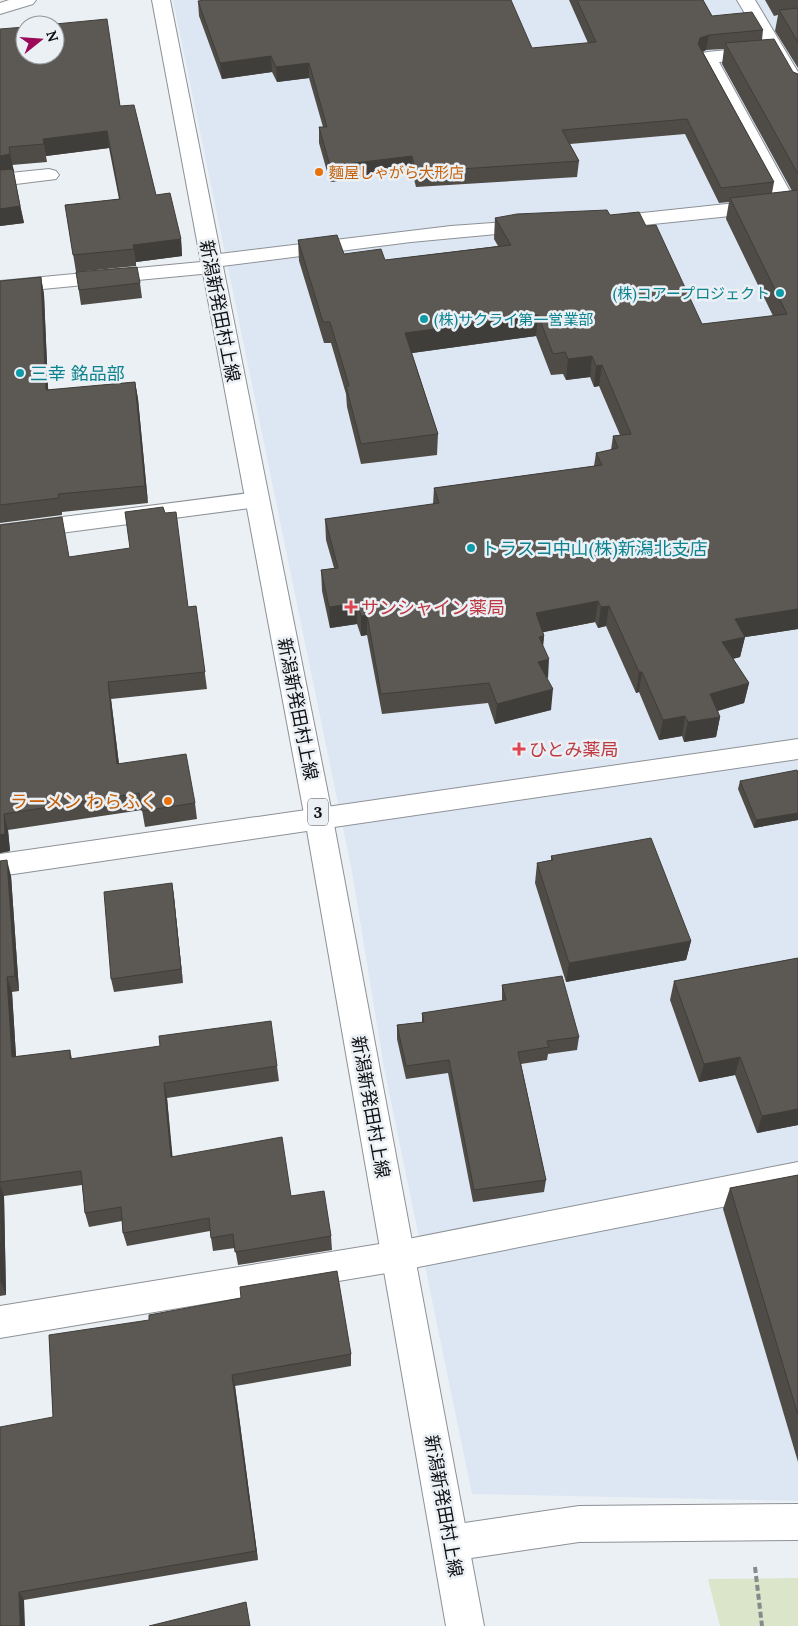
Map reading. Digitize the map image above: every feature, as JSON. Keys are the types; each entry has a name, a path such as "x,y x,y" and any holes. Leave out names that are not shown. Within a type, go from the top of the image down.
{"street":[{"path":"0,9 27,0"},
{"name":"新潟新発田村上線","path":"161,0 319,819 465,1626"},
{"path":"746,0 798,88"},
{"path":"761,24 779,23"},
{"path":"587,224 792,204 707,58 776,51"},
{"path":"0,180 49,175"},
{"path":"0,287 211,264 483,228 550,225"},
{"path":"0,533 257,500"},
{"path":"0,865 798,750"},
{"path":"0,1322 398,1256 798,1177"},
{"path":"450,1543 579,1524 798,1522"}],"path":[{"path":"755,1567 762,1626"}],"shaded area":[{"path":"173,0 798,0 798,1501 472,1494 384,1068 352,872"}],"green space":[{"path":"798,1578 798,1626 720,1626 708,1579"}],"building":[{"path":"511,0 532,48 596,42 577,0 703,0 712,16 752,12 763,30 709,35 700,38 698,44 774,182 721,188 687,119 562,130 579,161 416,172 412,156 330,166 319,127 327,127 309,63 276,67 271,56 220,63 198,1"},
{"path":"798,8 798,42 779,10"},
{"path":"107,19 120,106 134,105 156,195 170,193 181,239 133,245 134,249 73,255 65,205 120,199 107,131 43,139 44,144 9,147 10,154 0,156 0,29 15,28 15,65 65,65 65,23"},
{"path":"774,39 793,72 798,74 798,174 725,43"},
{"path":"13,169 20,206 0,209 0,170"},
{"path":"798,190 798,609 735,619 745,637 722,642 749,683 710,694 720,717 688,722 685,716 663,720 642,672 639,672 609,606 601,607 598,601 536,613 544,636 539,637 549,659 538,662 553,689 497,704 489,683 381,694 367,615 361,616 357,603 329,607 321,570 338,568 325,519 439,503 434,488 602,465 596,453 618,448 613,436 631,434 602,365 596,366 592,356 568,359 565,352 553,354 538,315 405,333 438,434 361,444 346,386 349,386 330,322 323,322 298,240 337,235 344,254 381,249 385,260 511,245 495,218 517,214 607,210 610,215 639,212 646,226 656,225 702,324 787,314 730,198"},
{"path":"137,267 140,283 79,290 76,272"},
{"path":"41,277 46,390 135,382 145,486 58,494 59,498 0,505 0,281"},
{"path":"163,507 165,513 176,512 188,607 196,606 205,672 108,682 117,764 186,754 195,803 142,811 139,793 4,814 5,834 0,835 0,525 62,517 69,557 130,548 125,512"},
{"path":"797,770 798,813 756,820 740,781"},
{"path":"651,838 691,941 569,963 537,863 553,860 551,856"},
{"path":"7,860 15,976 7,977 12,1057 70,1050 70,1059 160,1046 159,1036 271,1021 277,1066 164,1083 171,1157 282,1137 291,1196 324,1191 331,1236 235,1252 233,1234 211,1238 209,1218 123,1233 121,1207 85,1213 81,1171 0,1182 0,861"},
{"path":"172,883 181,969 111,979 104,892"},
{"path":"798,958 798,1109 762,1116 740,1057 704,1064 674,981"},
{"path":"562,976 579,1037 547,1041 549,1047 518,1052 546,1180 474,1190 449,1060 406,1066 397,1025 424,1022 422,1013 506,1000 502,985"},
{"path":"798,1175 798,1415 730,1188"},
{"path":"0,1242 1,1282 0,1282"},
{"path":"337,1271 351,1354 232,1375 256,1551 19,1592 20,1626 0,1626 0,1427 53,1417 49,1335 149,1320 149,1315 241,1298 240,1287"},
{"path":"246,1602 250,1626 149,1626"}],"place":[{"name":"麵屋しゃがら大形店","path":"319,172"},
{"name":"(株)コアープロジェクト","path":"780,293"},
{"name":"(株)サクライ第一営業部","path":"424,319"},
{"name":"三幸 銘品部","path":"20,373"},
{"name":"トラスコ中山(株)新潟北支店","path":"471,548"},
{"name":"サンシャイン薬局","path":"351,607"},
{"name":"ひとみ薬局","path":"519,749"},
{"name":"ラーメン わらふく","path":"168,801"}]}
